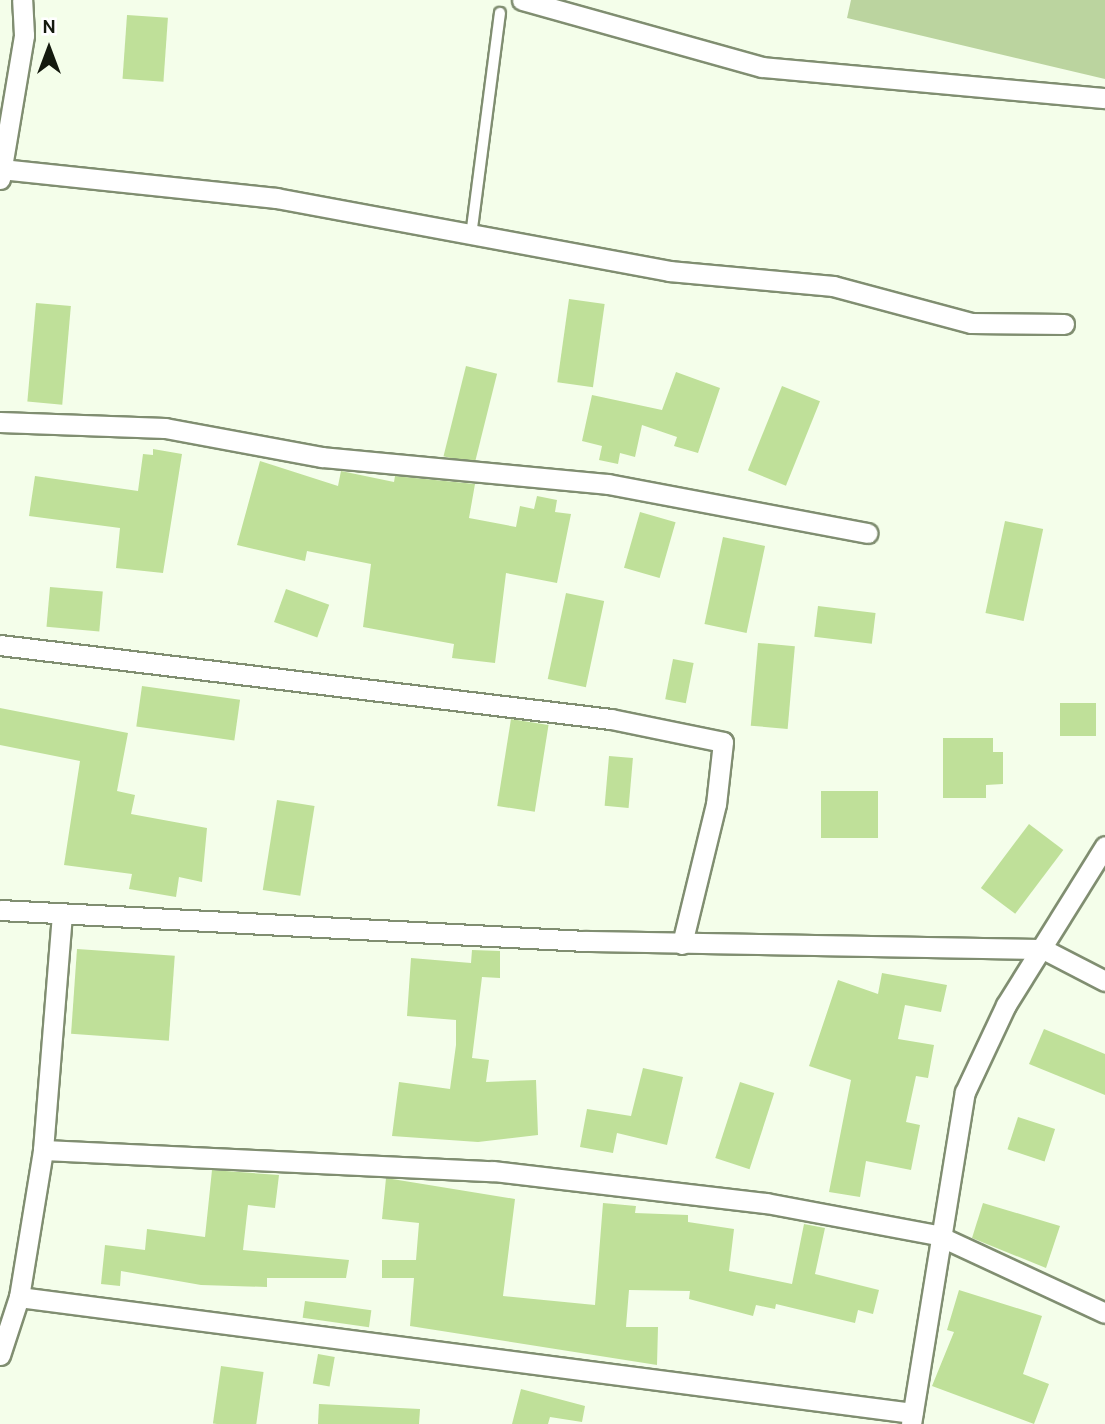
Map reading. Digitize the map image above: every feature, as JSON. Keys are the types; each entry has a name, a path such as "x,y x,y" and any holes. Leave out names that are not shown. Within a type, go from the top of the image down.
{"street":[{"path":"22,0 24,35 1,174 276,198 471,237 669,271 833,286 971,323 1064,324"},
{"path":"522,0 762,68 1105,98"},
{"path":"0,422 165,428 322,457 608,484 867,533"},
{"path":"0,645 611,719 723,741 716,804 681,944"},
{"path":"19,1297 911,1418 937,1236 965,1092 1006,1005 1105,846"},
{"path":"0,910 681,944 1043,949 1105,981"},
{"path":"0,1355 19,1297 43,1150 62,914"},
{"path":"43,1150 494,1171 766,1203 937,1236 1105,1313"}],"lane":[{"path":"471,237 500,13"}],"green space":[{"path":"851,0 1105,0 1105,79 847,18"}],"building":[{"path":"127,15 168,18 163,82 123,79"},
{"path":"569,299 605,304 593,387 557,382"},
{"path":"36,303 71,306 62,405 27,402"},
{"path":"466,366 497,374 475,464 444,456"},
{"path":"676,372 720,388 698,453 674,446 677,437 642,425 635,457 620,453 618,464 599,460 602,446 582,441 592,395 662,410"},
{"path":"782,386 820,401 786,486 748,470"},
{"path":"153,449 182,454 163,573 116,568 120,528 29,516 35,476 138,491 143,454 153,455"},
{"path":"260,461 338,486 341,471 394,482 395,476 475,484 469,518 516,527 520,506 534,509 537,496 557,500 555,512 571,514 557,583 506,573 495,663 452,658 454,644 363,627 371,564 307,551 305,561 237,545"},
{"path":"640,512 676,522 660,578 624,568"},
{"path":"1005,521 1043,529 1024,621 985,613"},
{"path":"723,537 765,546 747,633 704,624"},
{"path":"50,587 103,592 99,631 47,627"},
{"path":"286,589 329,605 317,638 274,622"},
{"path":"566,593 604,601 586,687 548,679"},
{"path":"818,606 876,613 872,644 814,637"},
{"path":"758,643 795,646 788,729 751,726"},
{"path":"673,659 694,663 686,703 665,699"},
{"path":"142,686 240,700 234,740 136,727"},
{"path":"1060,703 1096,703 1096,736 1060,736"},
{"path":"0,708 128,733 117,791 135,795 131,814 207,828 202,882 179,877 176,897 129,889 132,874 64,865 80,761 0,745"},
{"path":"511,719 549,725 535,812 497,806"},
{"path":"943,738 993,738 993,752 1003,752 1003,784 986,785 986,798 943,798"},
{"path":"609,756 633,758 629,808 605,806"},
{"path":"821,791 878,791 878,838 821,838"},
{"path":"277,800 315,806 300,896 263,890"},
{"path":"1029,824 1063,850 1015,914 981,888"},
{"path":"77,949 175,956 169,1041 71,1034"},
{"path":"472,950 500,951 500,978 482,977 472,1058 489,1060 486,1082 536,1080 538,1135 478,1142 392,1136 399,1082 450,1089 456,1045 456,1020 407,1016 411,958 471,963"},
{"path":"882,973 947,985 941,1012 905,1005 898,1039 934,1045 928,1078 916,1076 906,1122 920,1125 911,1170 866,1161 860,1197 829,1192 851,1080 809,1066 838,980 878,994"},
{"path":"1044,1029 1105,1054 1105,1095 1029,1064"},
{"path":"643,1068 683,1077 667,1145 617,1133 613,1153 580,1147 587,1109 631,1116"},
{"path":"740,1082 774,1093 750,1169 715,1158"},
{"path":"1018,1117 1055,1129 1045,1161 1007,1149"},
{"path":"212,1170 279,1175 275,1208 248,1205 243,1250 349,1260 346,1278 267,1278 267,1287 201,1285 121,1271 120,1286 101,1284 105,1245 145,1250 147,1229 205,1237"},
{"path":"386,1178 515,1199 503,1296 595,1305 603,1203 636,1206 635,1213 688,1215 688,1222 734,1229 729,1271 792,1284 804,1224 825,1228 815,1274 879,1290 873,1314 858,1310 855,1323 776,1304 775,1309 756,1305 753,1316 689,1299 690,1291 629,1290 626,1327 658,1327 657,1365 410,1326 414,1278 382,1278 382,1260 416,1260 419,1223 382,1219"},
{"path":"983,1203 1060,1226 1046,1268 972,1238"},
{"path":"959,1290 1042,1316 1023,1374 1049,1384 1034,1424 932,1386 954,1332 947,1330"},
{"path":"305,1301 371,1310 369,1327 303,1318"},
{"path":"318,1354 335,1357 330,1386 313,1384"},
{"path":"221,1366 264,1372 256,1424 213,1423"},
{"path":"521,1389 585,1406 582,1422 550,1417 548,1424 512,1424"},
{"path":"319,1404 420,1409 419,1424 318,1424"}]}
